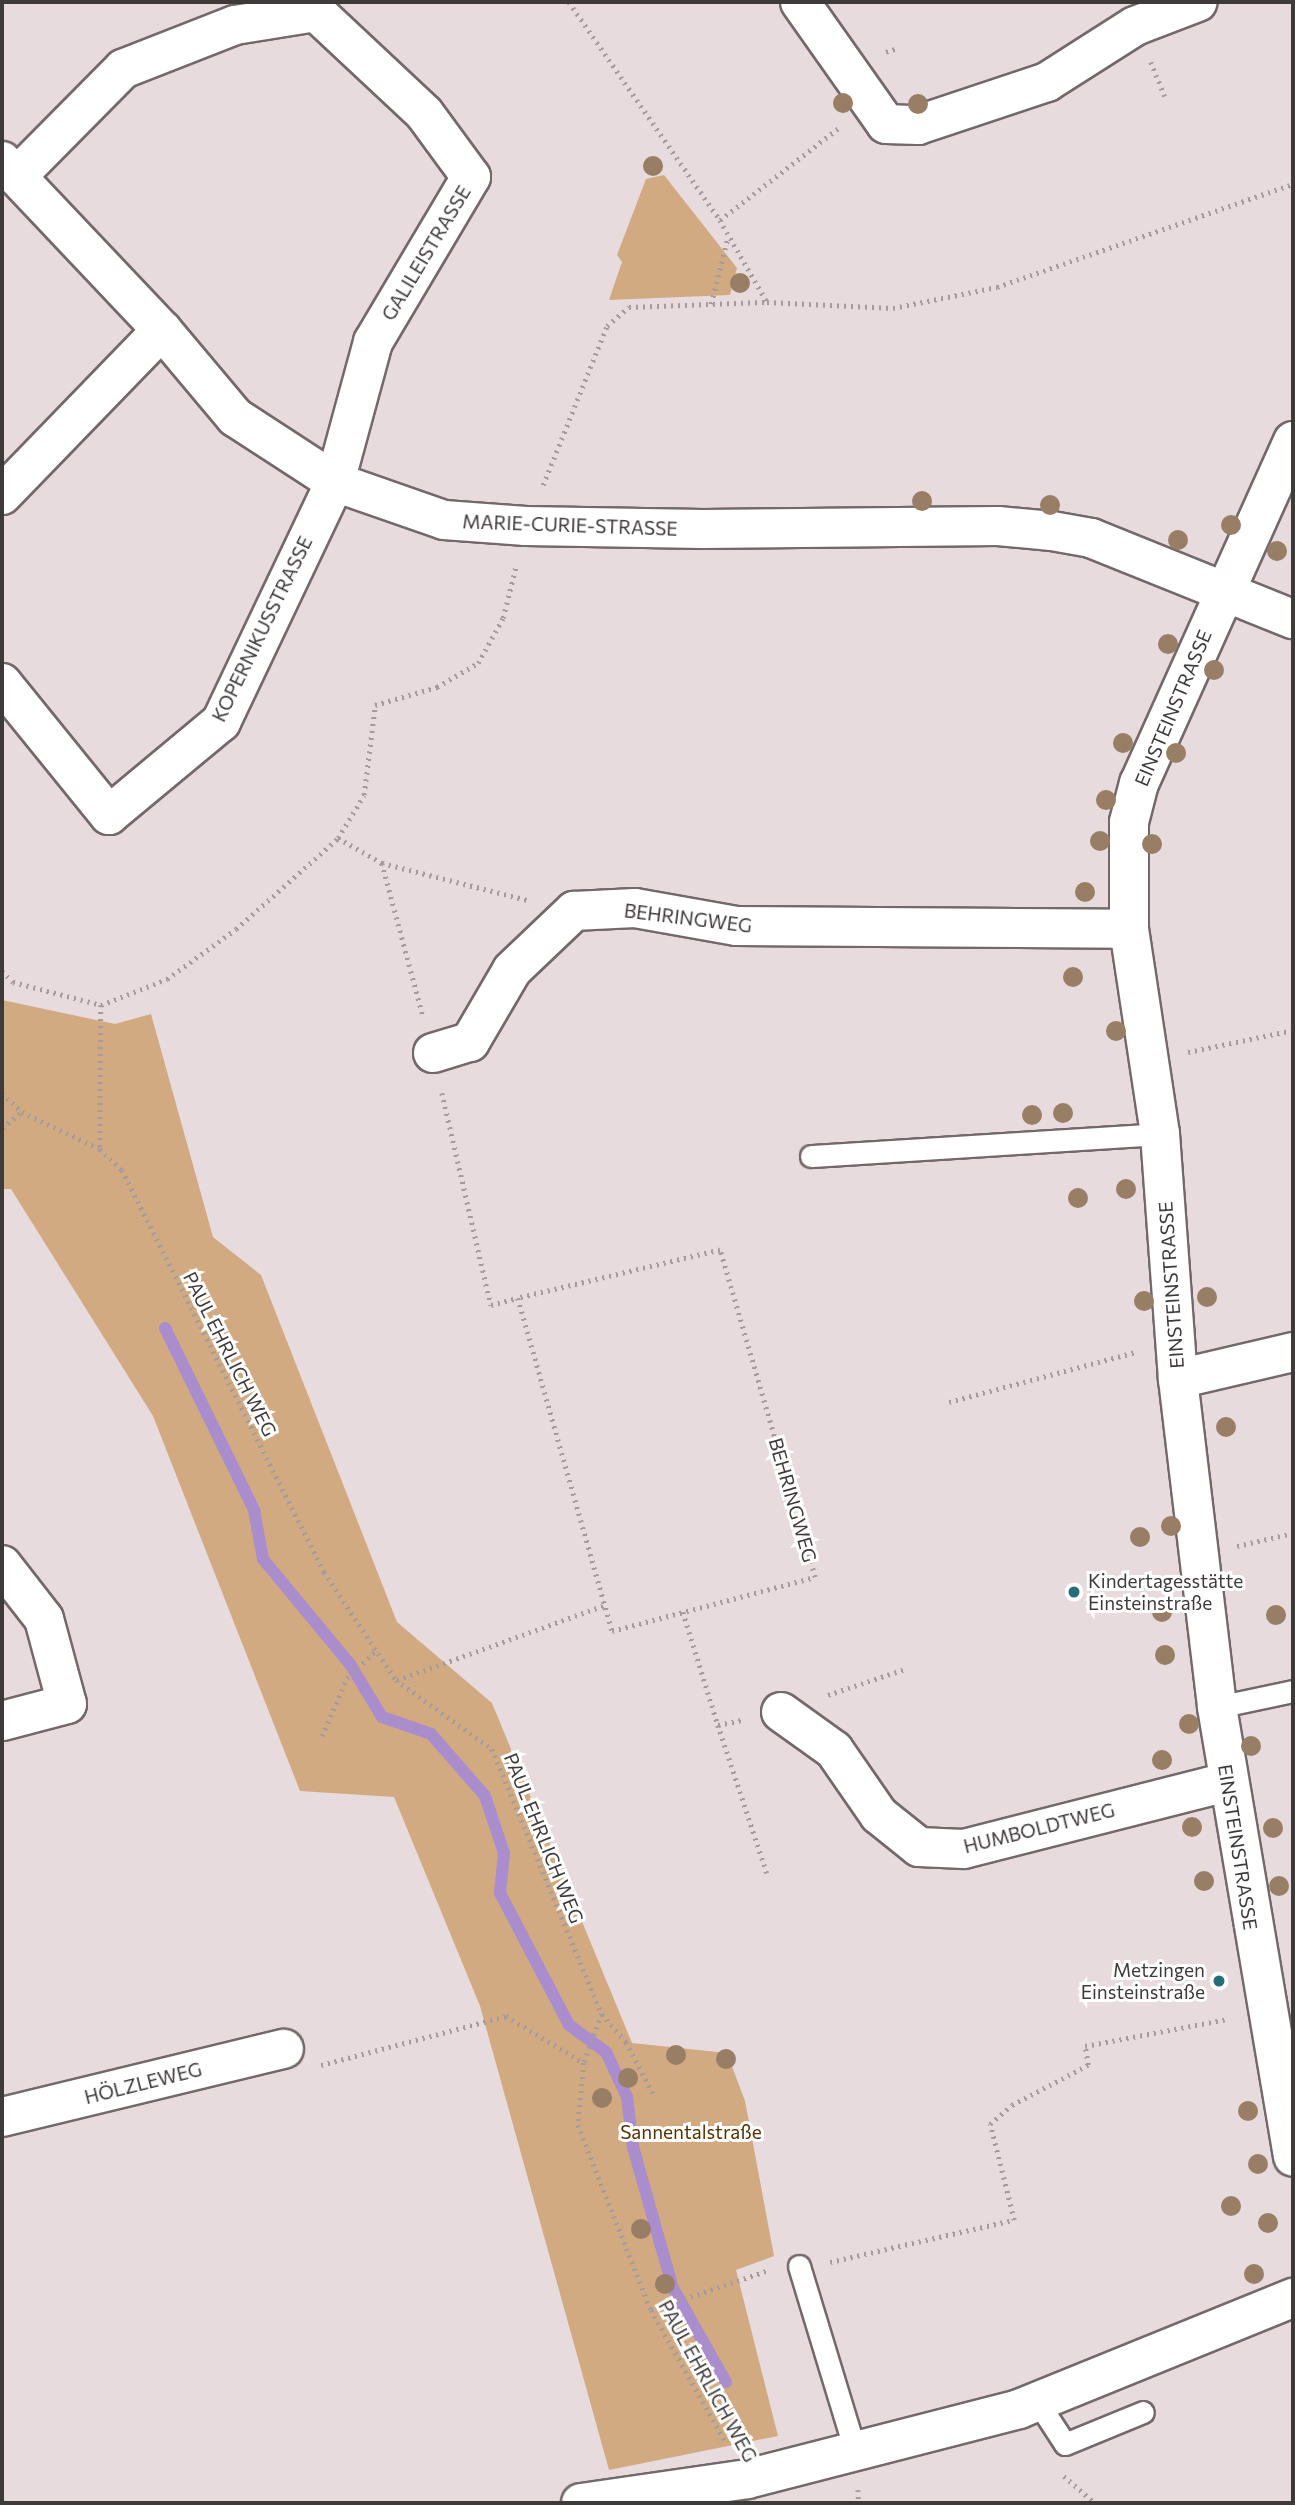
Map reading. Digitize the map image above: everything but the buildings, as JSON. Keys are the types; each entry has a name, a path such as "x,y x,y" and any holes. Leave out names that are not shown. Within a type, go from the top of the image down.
{"street":[{"path":"800,2 886,124 918,125 1047,82 1136,26 1198,2"},
{"name":"GALILEISTRASSE","path":"9,169 123,69 235,25 316,12 424,113 471,177 373,342 335,482"},
{"name":"MARIE-CURIE-STRASSE","path":"9,169 162,330 235,417 335,482 443,520 512,525 703,529 998,526 1052,531 1091,538 1293,619"},
{"path":"2,495 162,330"},
{"name":"EINSTEINSTRASSE","path":"1293,441 1139,783 1129,822 1129,929 1160,1134 1176,1361 1226,1782 1293,2157"},
{"name":"KOPERNIKUSSTRASSE","path":"2,683 109,815 221,722 335,482"},
{"name":"BEHRINGWEG","path":"574,911 635,908 736,926 1129,929"},
{"path":"433,1053 470,1042 512,970 574,911"},
{"path":"1176,1361 1293,1352"},
{"path":"2,1565 44,1619 67,1704 2,1721"},
{"name":"HUMBOLDTWEG","path":"781,1712 834,1750 879,1815 919,1847 964,1849 1226,1782"},
{"name":"HÖLZLEWEG","path":"2,2117 284,2049"},
{"path":"581,2503 747,2479 856,2454 1037,2401 1293,2298"}],"lane":[{"path":"811,1156 1160,1134"},
{"path":"1217,1707 1293,1691"},
{"path":"799,2266 856,2454"},
{"path":"1037,2401 1065,2444 1143,2412"}],"path":[{"path":"569,2 720,220 767,302"},
{"path":"720,220 872,103"},
{"path":"712,304 728,237"},
{"path":"338,838 382,863 574,911"},
{"path":"382,863 433,1053"},
{"path":"2,971 13,982 101,1005 100,1149"},
{"path":"1149,1060 1293,1030"},
{"name":"BEHRINGWEG","path":"433,1053 491,1305 519,1298 720,1250 815,1577 612,1631 519,1298"},
{"name":"PAUL EHRLICH WEG","path":"2,1093 22,1112 100,1149 122,1170 324,1572 396,1680 492,1749 602,2014 584,2063 578,2125 651,2310 747,2479"},
{"path":"2,1128 22,1112"},
{"path":"949,1402 1176,1361"},
{"path":"1199,1555 1293,1534"},
{"path":"396,1680 604,1605"},
{"path":"683,1612 767,1873"},
{"path":"322,1736 347,1678 376,1651"},
{"path":"718,1725 781,1712 905,1669"},
{"path":"854,2258 1014,2220 990,2124 1012,2105 1088,2065 1085,2046 1267,2011"},
{"path":"602,2014 625,2042 653,2095"},
{"path":"284,2049 312,2067 506,2015 584,2063"},
{"path":"651,2310 691,2294"}],"green space":[{"path":"664,175 737,268 730,295 609,300 622,262 617,255 646,179"},
{"name":"Sannentalstraße","path":"2,1000 115,1024 151,1014 213,1237 261,1275 397,1622 492,1703 632,2043 727,2053 745,2101 774,2256 736,2270 778,2436 609,2470 480,2006 394,1797 300,1791 153,1416 11,1189 2,1189"}],"waterway":[{"path":"165,1328 254,1510 263,1559 350,1664 382,1717 431,1734 485,1796 504,1853 500,1893 569,2025 606,2052 627,2097 633,2147 673,2288 726,2382"}],"place":[{"name":"Kindertagesstätte Einsteinstraße","path":"1074,1592"},
{"name":"Metzingen Einsteinstraße","path":"1219,1981"}]}
